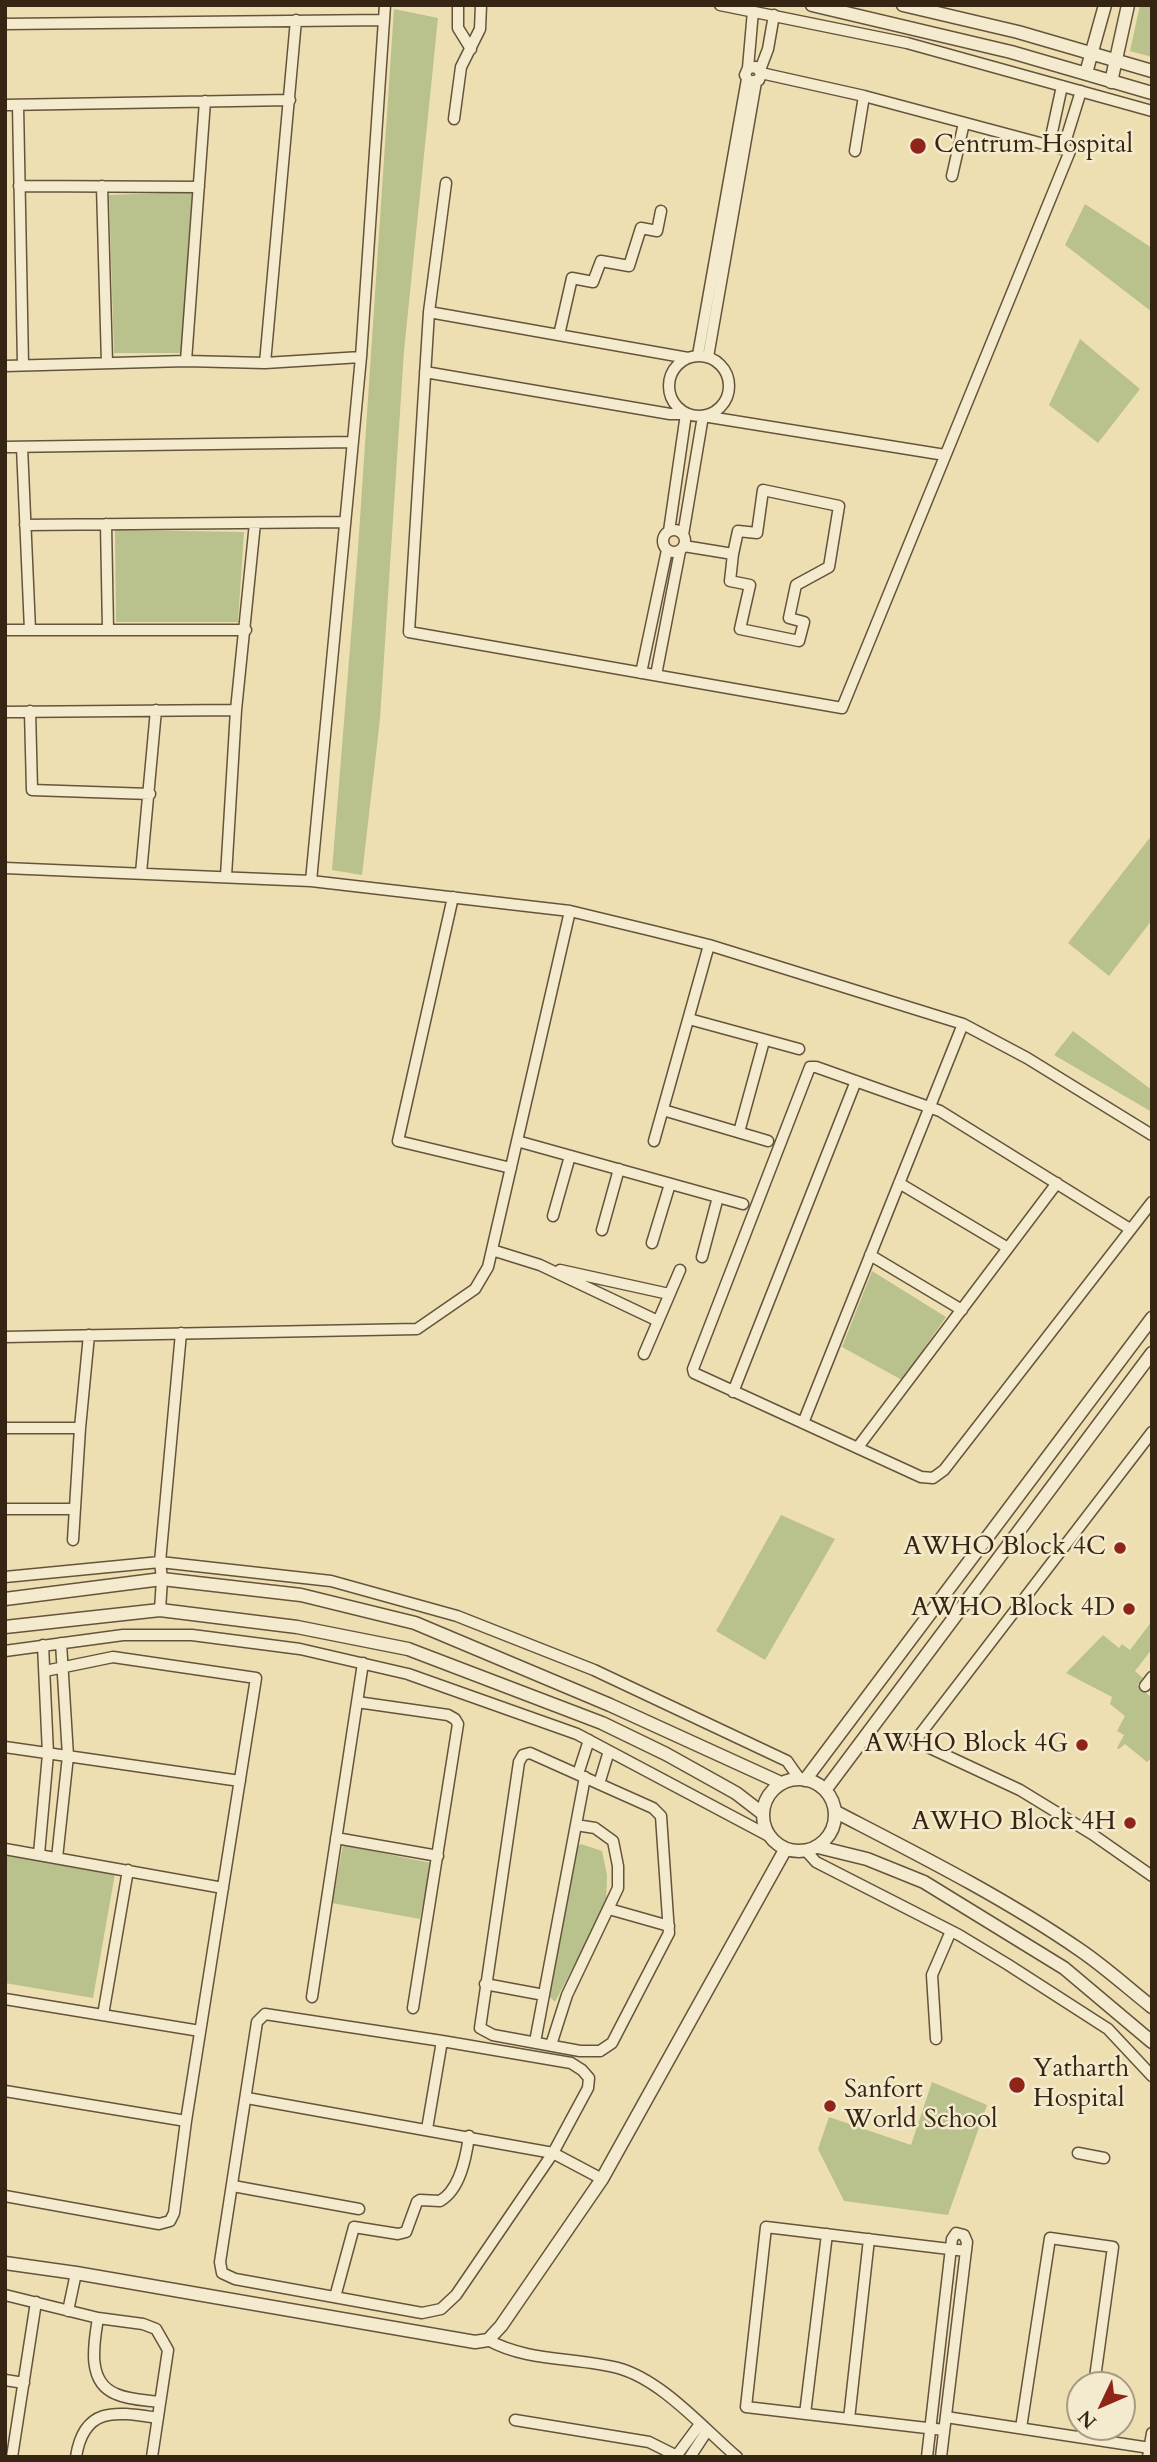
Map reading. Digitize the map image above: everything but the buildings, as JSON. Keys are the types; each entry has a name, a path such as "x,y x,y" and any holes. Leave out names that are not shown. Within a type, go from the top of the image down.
{"street":[{"path":"311,881 360,357 385,5"},
{"path":"458,5 458,28 471,49"},
{"path":"454,119 460,67 480,29 481,5"},
{"path":"720,5 907,43 1152,111"},
{"path":"812,5 1011,52 1152,93"},
{"path":"903,5 1018,32 1152,71"},
{"path":"1086,73 1105,5"},
{"path":"1111,82 1128,5"},
{"path":"687,414 673,400 669,382 672,372 698,357 754,74 753,11"},
{"path":"754,74 768,49 774,15"},
{"path":"265,363 296,20"},
{"path":"5,24 384,20"},
{"path":"446,183 429,312 409,632 842,708 1070,151 864,96 754,74"},
{"path":"1049,146 1062,86"},
{"path":"1063,149 1081,91"},
{"path":"855,151 864,96"},
{"path":"5,105 290,100"},
{"path":"186,361 205,101"},
{"path":"18,105 23,365"},
{"path":"952,176 964,123"},
{"path":"19,186 199,187"},
{"path":"102,186 107,363"},
{"path":"559,335 572,278 593,282 601,261 629,266 641,228 657,231 661,211"},
{"path":"429,312 718,361 725,369 730,389 722,407 715,413 704,416"},
{"path":"5,366 186,361 265,363 360,357"},
{"path":"425,372 670,414 704,416 945,455"},
{"path":"641,673 667,550 663,540 669,531 687,414"},
{"path":"656,676 704,416"},
{"path":"5,447 352,442"},
{"path":"22,447 30,630"},
{"path":"764,490 839,506 829,567 796,585 789,618 804,622 799,641 740,629 750,585 730,581 733,554 738,531 757,533 764,490"},
{"path":"25,525 345,522"},
{"path":"226,876 236,710 255,523"},
{"path":"106,524 108,630"},
{"path":"669,531 677,530 682,544"},
{"path":"667,550 673,552 682,544"},
{"path":"682,544 733,554"},
{"path":"5,630 246,630"},
{"path":"141,873 156,710"},
{"path":"5,712 236,710"},
{"path":"30,711 32,790 150,794"},
{"path":"5,868 311,881 570,911 709,945 963,1024 1027,1058 1152,1135"},
{"path":"453,897 398,1141 511,1168"},
{"path":"5,1337 417,1329 475,1289 488,1267 570,911"},
{"path":"654,1141 709,945"},
{"path":"689,1019 799,1049"},
{"path":"803,1423 963,1024"},
{"path":"739,1132 764,1041"},
{"path":"1130,1229 940,1111 810,1067 693,1369 698,1376 733,1392 921,1477 933,1478 944,1470 1152,1202"},
{"path":"733,1392 856,1081"},
{"path":"663,1110 768,1140"},
{"path":"517,1142 743,1204"},
{"path":"553,1216 570,1156"},
{"path":"602,1230 619,1170"},
{"path":"899,1183 1008,1248"},
{"path":"652,1243 670,1184"},
{"path":"858,1447 1057,1184"},
{"path":"702,1257 718,1197"},
{"path":"492,1250 540,1265 670,1294"},
{"path":"870,1255 962,1310"},
{"path":"540,1265 658,1321"},
{"path":"644,1354 680,1270"},
{"path":"802,1779 1152,1318"},
{"path":"160,1610 160,1562 181,1334"},
{"path":"73,1540 79,1428 89,1335"},
{"path":"825,1789 1152,1353"},
{"path":"5,1428 79,1428"},
{"path":"1152,1432 915,1741 1020,1790 1092,1834 1152,1876"},
{"path":"5,1509 74,1509"},
{"path":"5,1577 160,1562 331,1581 457,1616 594,1670 787,1761 802,1779"},
{"path":"5,1599 162,1578 301,1595 415,1623 610,1705 781,1783"},
{"path":"5,1627 160,1610 297,1627 408,1649 602,1723 666,1754 736,1793 762,1813"},
{"path":"5,1651 123,1634 192,1635 300,1649 408,1674 577,1734 769,1836 785,1850 813,1849 867,1859 936,1889 1064,1968 1152,2042"},
{"path":"57,1858 68,1756 61,1643"},
{"path":"39,1854 48,1754 43,1645"},
{"path":"5,2196 159,2224 170,2221 174,2213 256,1678 113,1657 45,1671"},
{"path":"312,1997 363,1663"},
{"path":"357,1702 448,1715 458,1724 413,2008"},
{"path":"535,2042 576,1825 581,1776 589,1740"},
{"path":"5,1747 240,1781"},
{"path":"599,1784 609,1751"},
{"path":"530,1753 581,1776 653,1808 661,1816 670,1933 612,2043 600,2051 493,2035 480,2028 519,1762 523,1755 530,1753"},
{"path":"769,1836 762,1813 765,1801 772,1791 781,1783 802,1779 814,1781 825,1789 836,1812 835,1826 828,1838 813,1849"},
{"path":"836,1812 1010,1906 1081,1951 1152,2007"},
{"path":"551,2045 567,1994 618,1888 618,1866 613,1841 595,1828 576,1825"},
{"path":"336,1838 438,1856"},
{"path":"5,1849 223,1888"},
{"path":"813,1849 816,1862 951,1931 1108,2029 1152,2076"},
{"path":"488,2340 501,2326 602,2179 785,1850"},
{"path":"103,2015 128,1870"},
{"path":"609,1909 669,1926"},
{"path":"936,2039 932,1975 951,1931"},
{"path":"485,1984 544,1995"},
{"path":"5,1999 200,2031"},
{"path":"265,2014 571,2063 589,2078 588,2088 553,2152 456,2295 441,2309 422,2313 235,2279 222,2273 219,2262 247,2098 257,2022 265,2014"},
{"path":"428,2129 442,2041"},
{"path":"5,2091 186,2121"},
{"path":"247,2098 553,2152 602,2179"},
{"path":"335,2297 354,2227 398,2234 406,2232 417,2202 440,2202 451,2193 462,2168 469,2136"},
{"path":"1078,2153 1104,2158"},
{"path":"233,2186 359,2209"},
{"path":"944,2430 746,2407 766,2227 965,2251"},
{"path":"927,2457 952,2239 956,2233 966,2237 941,2457"},
{"path":"805,2414 827,2235"},
{"path":"1021,2428 1050,2238 1113,2247 1096,2371"},
{"path":"849,2419 869,2239"},
{"path":"5,2263 475,2342 488,2340 521,2353 618,2368 660,2389 737,2457"},
{"path":"68,2311 76,2273"},
{"path":"5,2295 156,2329 168,2350 152,2457"},
{"path":"12,2457 36,2302"},
{"path":"98,2318 94,2352 101,2383 118,2395 160,2402"},
{"path":"5,2380 24,2383"},
{"path":"76,2457 83,2433 99,2417 117,2412 158,2418"},
{"path":"946,2417 1066,2431"},
{"path":"515,2420 649,2442 678,2456 703,2428"},
{"path":"690,2457 703,2428"},
{"path":"1114,2441 1149,2452 1152,2433"}],"green space":[{"path":"1140,5 1152,5 1152,57 1130,51"},
{"path":"394,9 438,18 404,351 380,719 362,875 332,870 358,549"},
{"path":"193,192 182,353 114,353 109,195"},
{"path":"1085,204 1152,248 1152,312 1065,245"},
{"path":"1080,339 1140,389 1098,443 1049,405"},
{"path":"115,530 244,532 238,622 116,622"},
{"path":"1152,835 1152,920 1109,976 1068,943"},
{"path":"1073,1031 1152,1090 1152,1112 1054,1055"},
{"path":"872,1271 946,1317 902,1380 842,1347"},
{"path":"781,1515 835,1539 765,1660 716,1631"},
{"path":"1152,1621 1152,1649 1135,1671 1143,1678 1137,1685 1152,1698 1152,1761 1150,1759 1147,1762 1125,1744 1117,1748 1124,1735 1117,1731 1125,1716 1110,1704 1112,1697 1066,1673 1103,1635 1119,1648 1122,1644 1130,1650"},
{"path":"581,1844 602,1851 607,1875 606,1904 555,2002 547,1994 574,1849"},
{"path":"343,1845 431,1863 420,1919 332,1903"},
{"path":"5,1848 116,1868 93,1998 5,1983"},
{"path":"932,2082 987,2105 948,2215 844,2201 818,2149 829,2117 911,2145"}],"place":[{"name":"Centrum Hospital","path":"918,146"},
{"name":"AWHO Block 4C","path":"1120,1548"},
{"name":"AWHO Block 4D","path":"1129,1609"},
{"name":"AWHO Block 4G","path":"1082,1745"},
{"name":"AWHO Block 4H","path":"1130,1823"},
{"name":"Yatharth Hospital","path":"1017,2085"},
{"name":"Sanfort World School","path":"830,2106"}]}
